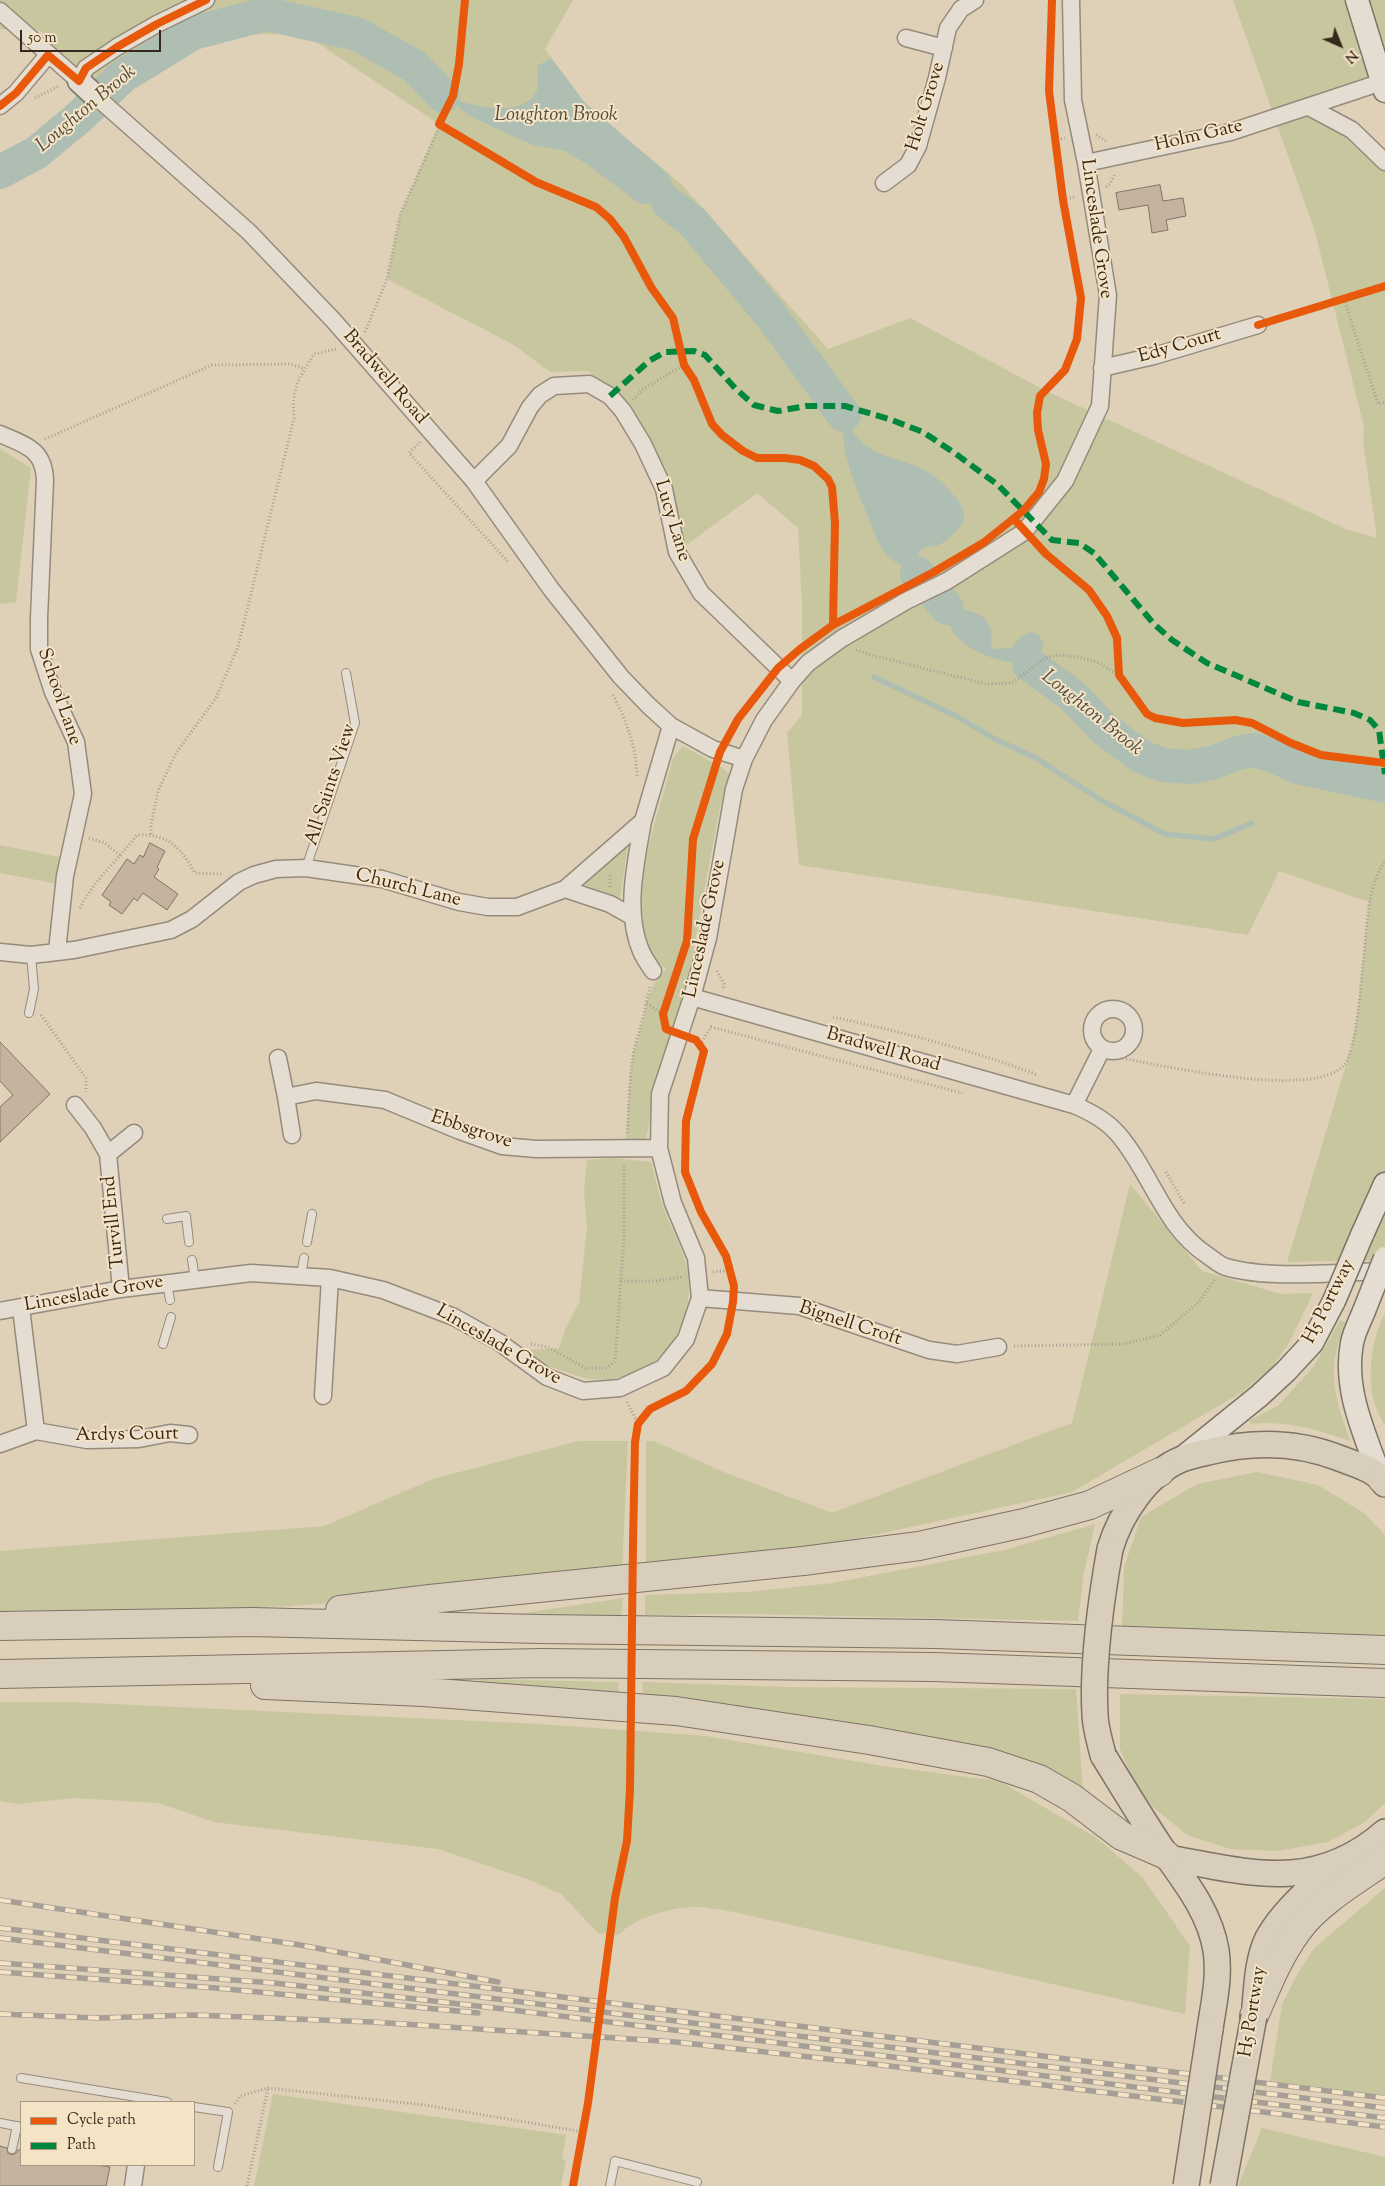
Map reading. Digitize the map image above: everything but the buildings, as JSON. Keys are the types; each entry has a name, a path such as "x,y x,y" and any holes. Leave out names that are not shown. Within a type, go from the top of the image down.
{"highway":[{"path":"252,1622 430,1599 803,1561 919,1546 1024,1523 1090,1505 1170,1465"},
{"path":"0,1626 252,1622 539,1629 936,1634 1385,1650"},
{"path":"9,1674 542,1663 934,1667 1385,1683"},
{"path":"9,1674 422,1692 676,1710 860,1739 988,1762 1039,1779 1072,1798 1122,1836 1167,1857"},
{"path":"1254,2016 1278,1961 1299,1928 1336,1894 1385,1860"}],"main road":[{"path":"1186,2186 1218,1982 1216,1948 1199,1902 1167,1857 1103,1755 1095,1714 1097,1651 1100,1609 1110,1549 1115,1533 1130,1504 1170,1465 1248,1444 1307,1447 1363,1467 1383,1480"},
{"path":"1167,1857 1259,1874 1291,1874 1336,1864 1367,1846 1385,1832"},
{"name":"H5 Portway","path":"1223,2186 1254,2016 1258,1970 1268,1939 1290,1910 1336,1864"}],"street":[{"path":"93,94 86,68 117,47 157,24 206,0"},
{"name":"Holt Grove","path":"884,183 908,165 918,146 938,78 948,28 961,9 975,0"},
{"name":"Linceslade Grove","path":"0,1311 121,1289 251,1273 330,1278 383,1290 454,1317 499,1342 546,1377 583,1391 620,1388 663,1368 686,1339 700,1298 696,1258 673,1203 659,1148 660,1094 692,997 708,938 734,789 744,759 764,720 792,681 834,631 906,601 970,568 1024,532 1065,482 1100,406 1108,295 1086,162 1073,100 1071,0"},
{"path":"1357,0 1383,86"},
{"name":"Bradwell Road","path":"0,11 249,232 355,345 474,481 551,589 621,677 671,726 713,749 744,759"},
{"name":"Holt Grove","path":"906,38 944,48"},
{"path":"0,106 16,93 48,55"},
{"name":"Holm Gate","path":"1086,162 1231,132 1383,86"},
{"path":"1309,107 1352,130 1385,162"},
{"name":"Edy Court","path":"1102,368 1154,356 1258,325"},
{"name":"Lucy Lane","path":"474,481 509,446 530,407 540,395 554,386 589,384 610,396 623,411 643,444 664,489 677,552 701,593 792,681"},
{"path":"0,434 29,447"},
{"name":"School Lane","path":"29,447 40,458 45,480 39,649 53,692 76,742 83,794 65,876 57,951"},
{"path":"653,972 641,951 633,917 636,858 642,821 671,726"},
{"name":"Church Lane","path":"0,952 31,955 74,950 171,930 192,919 239,882 254,875 276,870 306,868 382,879 460,902 488,907 518,907 564,889 642,821"},
{"path":"564,889 610,904 633,917"},
{"name":"Bradwell Road","path":"692,997 1074,1105 1096,1114 1117,1133 1135,1158 1165,1212 1193,1246 1224,1267 1260,1274 1385,1271"},
{"path":"1074,1105 1100,1051"},
{"path":"278,1058 292,1135"},
{"name":"Ebbsgrove","path":"286,1097 316,1092 385,1100 502,1146 536,1149 659,1148"},
{"name":"Turvill End","path":"76,1107 93,1128 108,1154 121,1289"},
{"name":"Turvill End","path":"108,1154 134,1133"},
{"name":"H5 Portway","path":"1170,1465 1259,1396 1312,1343 1334,1302 1385,1184"},
{"name":"H5 Portway","path":"1383,1480 1353,1399 1349,1374 1352,1342 1385,1258"},
{"path":"323,1396 330,1278"},
{"name":"Bignell Croft","path":"700,1298 799,1306 929,1350 957,1354 998,1347"},
{"path":"21,1308 36,1431"},
{"name":"Ardys Court","path":"0,1444 36,1431 87,1440 139,1439 170,1433 189,1435"},
{"path":"133,2186 136,2166"}],"lane":[{"name":"All Saints View","path":"306,868 355,723 346,673"},
{"path":"29,1013 34,989 31,955"},
{"path":"307,1242 312,1214"},
{"path":"167,1219 186,1216 189,1242"},
{"path":"301,1276 304,1258"},
{"path":"192,1260 195,1279"},
{"path":"167,1283 170,1300"},
{"path":"163,1344 171,1318"},
{"path":"21,2078 161,2101"},
{"path":"195,2107 228,2112 218,2167"},
{"path":"0,2123 19,2127 12,2149"},
{"path":"610,2186 615,2162 697,2182"}],"path":[{"path":"151,834 151,824 161,784 176,753 216,698 238,647 294,418 292,399 314,354 355,345 362,339 387,278 400,216 453,96 459,64 465,0"},
{"path":"439,124 536,182 596,207 610,219 624,237 651,287 673,318 684,365 694,380 712,424 743,451 757,458 800,460 814,466 828,479 832,486 835,523 834,631 851,648 871,656 986,684 1012,683 1047,657 1058,654 1079,657 1097,662 1119,675 1147,714 1155,718 1183,723 1235,720 1252,724 1321,756 1385,762"},
{"path":"1053,130 1055,149"},
{"path":"1062,191 1064,210"},
{"path":"1335,301 1348,297 1378,404 1385,402"},
{"path":"29,447 212,365 290,364 305,369"},
{"path":"623,411 643,389 684,365"},
{"path":"431,432 409,453 514,568"},
{"path":"1024,532 1089,590 1107,616 1117,638 1119,675"},
{"path":"834,631 842,621"},
{"path":"610,690 631,734 636,756 637,778"},
{"path":"75,832 105,844 120,856"},
{"path":"78,912 88,891 137,835 151,834 170,842 184,853 195,873 254,875"},
{"path":"610,904 611,864 615,844"},
{"path":"1100,1051 1203,1073 1266,1080 1298,1080 1328,1077 1345,1064 1350,1048 1357,1018 1369,902 1379,870 1385,861"},
{"path":"653,972 646,1003 663,1014"},
{"path":"34,989 41,993 40,1013 86,1078 86,1101 76,1107"},
{"path":"666,1005 663,1014 666,1030 696,1040 702,1048"},
{"path":"702,1048 711,1026 970,1096"},
{"path":"728,1263 734,1286 733,1302"},
{"path":"998,1347 1124,1344 1160,1335 1199,1302 1224,1267"},
{"path":"518,1357 525,1344 535,1343 548,1347 585,1368 607,1368 615,1361 621,1282 656,1281 699,1274"},
{"path":"620,1388 638,1424"},
{"path":"636,1433 638,1424 644,1416"},
{"path":"247,2186 268,2088"},
{"path":"228,2112 240,2096 268,2088 425,2104 584,2132"},
{"path":"582,2141 585,2122"}],"shaded area":[{"path":"0,0 573,0 545,49 585,103 681,184 828,349 910,318 1044,390 1346,529 1377,538 1363,442 1364,427 1315,232 1233,0 1385,0 1385,91 1382,82 1310,106 1385,162 1385,1260 1287,1262 1351,1048 1357,1018 1369,902 1279,871 1248,935 799,865 787,733 802,715 802,605 798,528 757,493 677,552 664,489 608,390 589,371 550,372 514,345 387,279 400,215 439,124 304,34 200,35 107,108 41,31 0,29"},
{"path":"0,449 31,468 16,602 0,604"},
{"path":"683,746 723,768 729,774 719,812 688,979 657,1078 646,1140 626,1141 633,1053 644,1017 646,1003 654,984 666,969 650,952 642,932 640,908 642,883 646,856 673,758"},
{"path":"628,843 620,899 581,883"},
{"path":"0,845 64,858 58,884 0,873"},
{"path":"613,1158 651,1162 663,1206 686,1264 689,1285 687,1305 682,1324 673,1340 662,1355 648,1366 632,1374 613,1379 590,1379 544,1364 523,1350 559,1348 566,1327 579,1303 587,1227 584,1192 587,1160"},
{"path":"1130,1184 1202,1271 1281,1294 1313,1293 1289,1343 1273,1366 1244,1391 1072,1492 823,1546 657,1563 646,1562 646,1441 654,1441 726,1473 832,1513 1072,1423"},
{"path":"1385,1313 1385,1426 1372,1395 1371,1371 1374,1346 1380,1323"},
{"path":"1340,1320 1345,1322 1336,1352 1334,1381 1339,1407 1350,1441 1314,1430 1289,1425 1277,1423 1251,1424 1249,1421 1279,1405 1314,1366"},
{"path":"578,1441 628,1441 622,1572 435,1595 293,1606 0,1615 0,1551 324,1526 433,1479"},
{"path":"1257,1472 1318,1485 1364,1513 1385,1535 1385,1635 1122,1629 1124,1567 1141,1517 1197,1484"},
{"path":"1095,1524 1084,1572 1078,1621 745,1614 645,1615 645,1595 747,1592 833,1583 1004,1550"},
{"path":"623,1598 621,1616 498,1617"},
{"path":"478,1679 618,1682 619,1698 477,1689"},
{"path":"642,1682 787,1687 1076,1689 1083,1790 644,1700"},
{"path":"1120,1694 1385,1699 1385,1803 1365,1822 1328,1842 1278,1851 1230,1849 1187,1835 1152,1806 1133,1779 1120,1749"},
{"path":"0,1702 71,1702 540,1724 706,1736 883,1766 999,1781 1097,1838 1143,1878 1190,1946 1185,2014 734,1912 707,1908 691,1907 651,1915 633,1924 618,1935 598,1933 561,1894 530,1880 438,1849 214,1822 158,1803 74,1798 18,1804 0,1801"},
{"path":"1385,1888 1385,2096 1270,2081 1282,2004 1298,1973 1314,1948"},
{"path":"273,2094 566,2135 562,2159 566,2160 561,2186 254,2186"},
{"path":"1262,2128 1385,2157 1385,2186 1238,2186"}],"water":[{"name":"Loughton Brook","path":"551,58 585,103 668,174 675,189 668,203 640,204 585,163 565,151 533,145 510,135 470,116 443,96 466,103 494,108 520,106 530,100 537,90 537,66"},
{"path":"844,415 856,435 868,447 932,474 941,481 961,505 964,512 964,521 944,542 922,549 916,559 921,568 917,573 890,558 877,539 854,483 846,457 843,429"},
{"name":"Loughton Brook","path":"947,608 966,610 981,615 990,626 992,635 991,646 994,649 1011,648 1021,637 1029,632 1038,634 1044,644 1038,656 1029,664 1003,661 988,656 963,642 954,633 948,621"}],"waterway":[{"name":"Loughton Brook","path":"0,172 36,153 76,120 123,76 193,33 266,14 357,34 414,66 443,96"},
{"name":"Loughton Brook","path":"668,203 693,222 769,313 844,415"},
{"name":"Loughton Brook","path":"917,573 947,608"},
{"name":"Loughton Brook","path":"1029,664 1073,696 1104,729 1142,757 1163,765 1191,767 1254,750 1274,756 1297,767 1385,786"},
{"path":"874,677 956,716 997,740 1036,758 1099,799 1165,834 1214,839 1252,823"}],"railway":[{"path":"0,1900 300,1945 498,1982"},
{"path":"0,1928 1385,2098"},
{"path":"0,1938 1385,2108"},
{"path":"0,1963 274,1983 504,2009 1385,2118"},
{"path":"0,1972 216,1988 478,2013"},
{"path":"0,2014 98,2018 194,2015 372,2022 676,2042 873,2064 1385,2127"}],"marked path":[{"path":"610,396 649,361 665,352 694,351 705,355 735,388 754,405 778,411 806,406 845,406 889,419 923,432 998,485 1052,540 1079,543 1094,553 1154,624 1172,640 1207,663 1298,702 1354,713 1370,720 1379,730 1385,774"}],"cycle path":[{"path":"0,106 16,93 48,55 79,81 86,68 117,47 157,24 206,0"},
{"path":"465,0 459,64 453,96 439,124 536,182 596,207 610,219 624,237 651,287 673,318 684,365 694,380 712,424 722,435 743,451 757,458 800,460 814,466 828,479 832,487 835,523 833,625"},
{"path":"573,2186 588,2103 615,1898 627,1841 630,1789 635,1442 638,1424 650,1409 686,1391 712,1364 727,1334 733,1302 734,1286 726,1256 701,1212 685,1172 686,1121 704,1051 696,1040 666,1029 663,1014 687,941 693,839 720,752 738,719 778,668 833,625 932,573 983,543 1023,511 1039,492 1044,479 1046,464 1038,430 1037,413 1040,396 1065,370 1077,339 1081,298 1063,200 1049,91 1052,0"},
{"path":"1258,325 1385,286"},
{"path":"1014,519 1046,554 1089,590 1107,616 1117,638 1119,675 1147,714 1155,718 1183,723 1235,720 1252,723 1291,743 1321,755 1385,763"}]}
